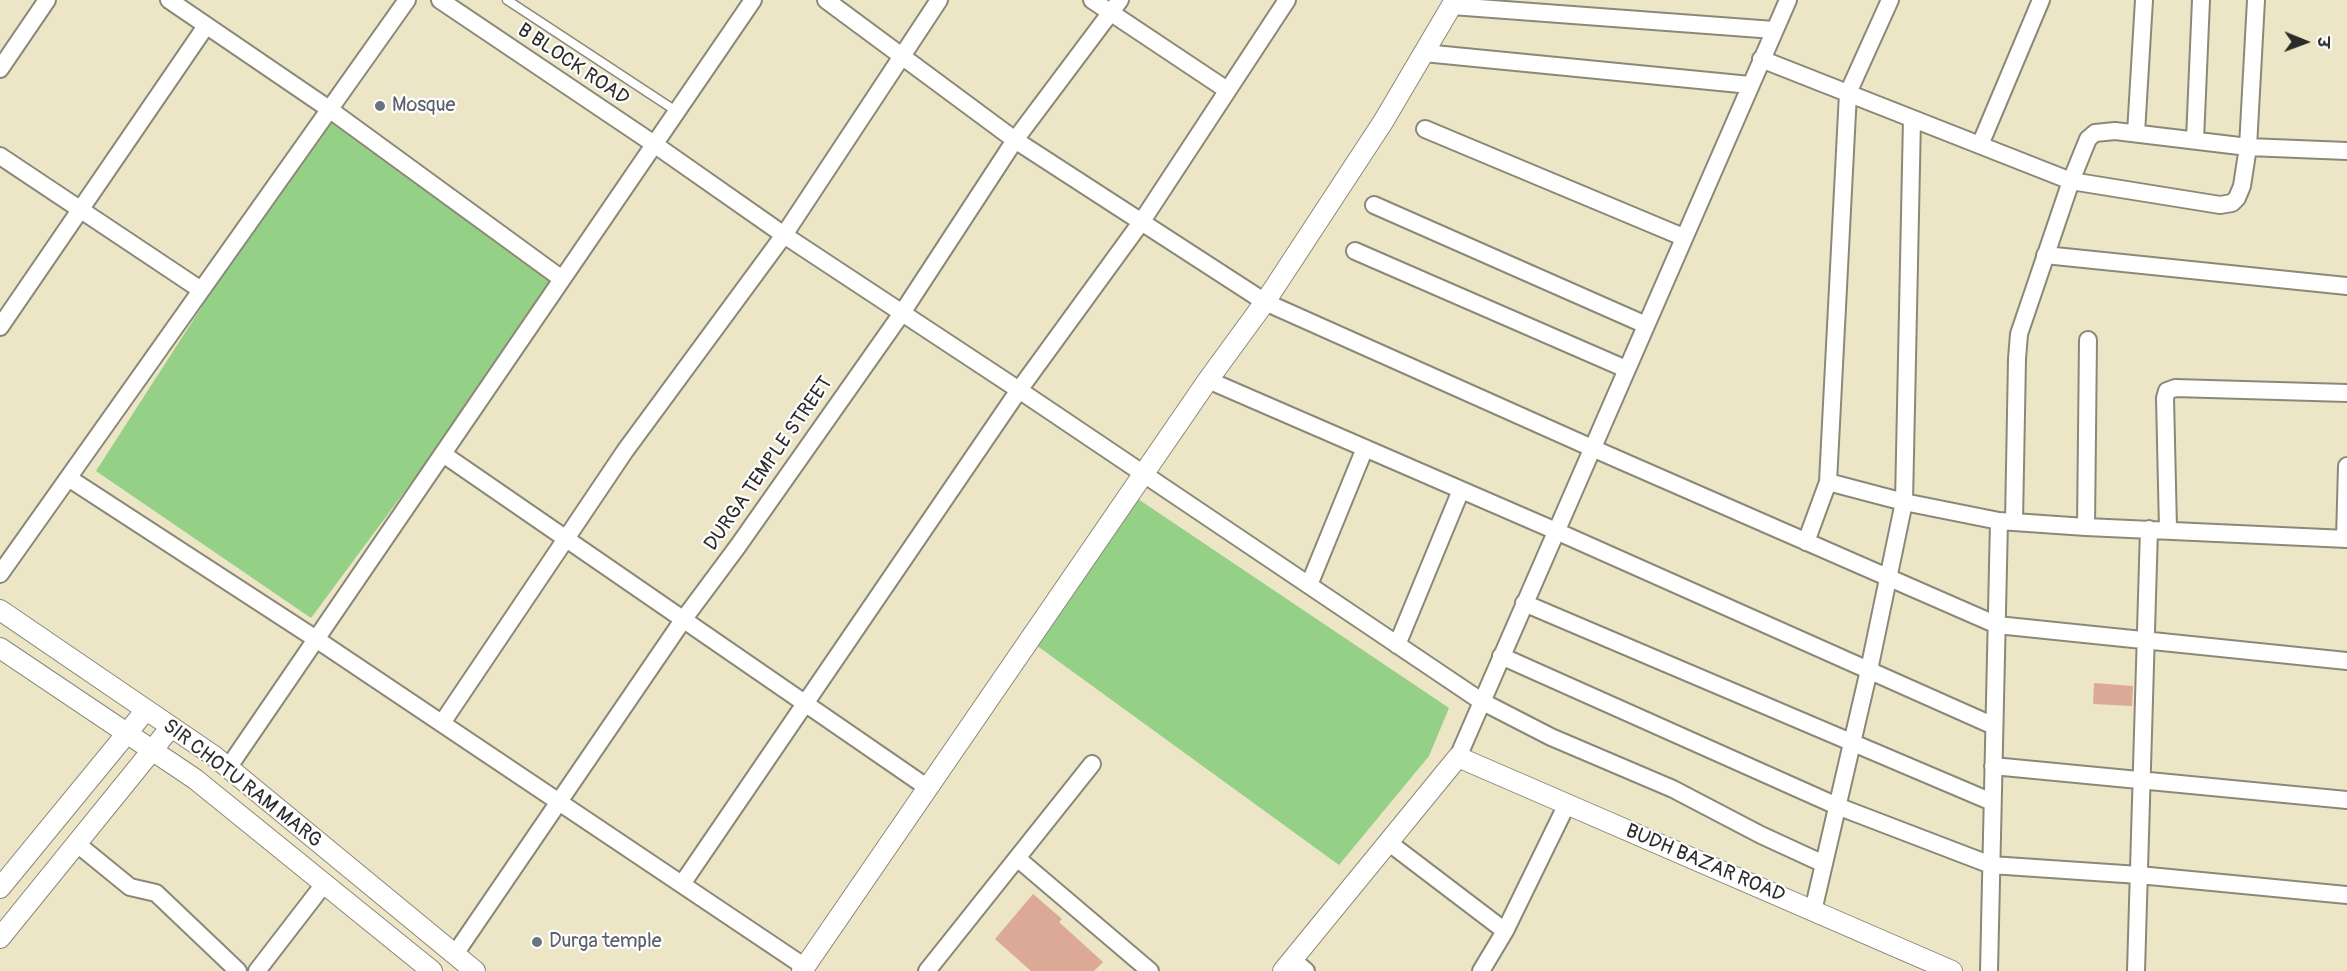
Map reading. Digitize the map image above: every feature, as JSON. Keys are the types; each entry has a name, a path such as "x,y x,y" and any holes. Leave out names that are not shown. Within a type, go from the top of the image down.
{"street":[{"path":"0,69 47,0"},
{"path":"169,0 329,110 562,279"},
{"path":"0,574 70,479 407,0"},
{"name":"B BLOCK ROAD","path":"440,0 654,144 784,235 1481,701 1551,737 1673,789 1761,836 1824,864"},
{"path":"228,768 753,0"},
{"path":"826,0 1016,140 1265,302 1806,542 1997,625 2347,661"},
{"path":"442,723 626,451 784,235 900,55 939,0"},
{"path":"1092,0 1115,7 1227,90"},
{"path":"682,884 1019,390 1142,220 1287,0"},
{"path":"1294,967 1388,842 1458,757 1788,0"},
{"path":"1806,542 1828,482 1848,93 1890,0"},
{"path":"1980,145 2041,0"},
{"path":"2136,133 2144,0"},
{"path":"2195,140 2201,0"},
{"path":"1761,59 2071,181 2220,205 2232,203 2242,186 2248,147 2256,0"},
{"path":"70,479 442,723 804,969 1143,473 1265,302 1383,122 1454,3 1774,30"},
{"name":"DURGA TEMPLE STREET","path":"455,954 683,620 738,546 902,313 1016,140 1115,7"},
{"path":"0,327 206,26"},
{"path":"1424,53 1750,84"},
{"path":"1813,911 1869,670 1904,502 1912,119"},
{"path":"1425,129 1683,237"},
{"path":"1989,971 1997,625 2007,521 2019,334 2083,147 2095,133 2136,133 2248,147 2347,151"},
{"path":"0,156 201,290"},
{"path":"1374,205 1646,324"},
{"path":"1355,251 1626,369"},
{"path":"2045,255 2347,286"},
{"path":"2086,527 2088,340"},
{"path":"1208,380 1556,531 1994,726"},
{"path":"2169,530 2164,398 2167,391 2175,388 2347,393"},
{"path":"1309,585 1365,448"},
{"path":"443,454 928,788"},
{"path":"1828,482 1904,502 2007,521 2086,527 2346,539 2347,466"},
{"path":"1397,645 1461,490"},
{"path":"2136,971 2149,529"},
{"path":"1524,603 1992,802"},
{"name":"SIR CHOTU RAM MARG","path":"0,610 228,768 475,971"},
{"name":"SIR CHOTU RAM MARG","path":"0,648 195,779 432,971"},
{"path":"1501,656 1837,806 1991,865 2139,875 2347,895"},
{"path":"0,888 146,710"},
{"path":"0,938 171,727"},
{"name":"BUDH BAZAR ROAD","path":"1458,757 1948,970"},
{"path":"927,971 1092,764"},
{"path":"1993,766 2347,800"},
{"path":"1481,971 1505,931 1567,804"},
{"path":"1388,842 1505,931"},
{"path":"76,843 130,887 156,893 238,971"},
{"path":"1017,858 1150,971"},
{"path":"256,971 324,884"}],"lane":[{"path":"507,0 676,111"}],"green space":[{"path":"329,109 562,279 311,618 96,471"},
{"path":"1138,499 1449,708 1429,756 1339,865 1036,645"}],"building":[{"path":"2094,683 2133,686 2132,706 2093,704"},
{"path":"1033,894 1062,919 1059,922 1103,962 1094,971 1031,971 995,939"}],"place":[{"name":"Mosque","path":"380,106"},
{"name":"Durga temple","path":"537,942"}]}
